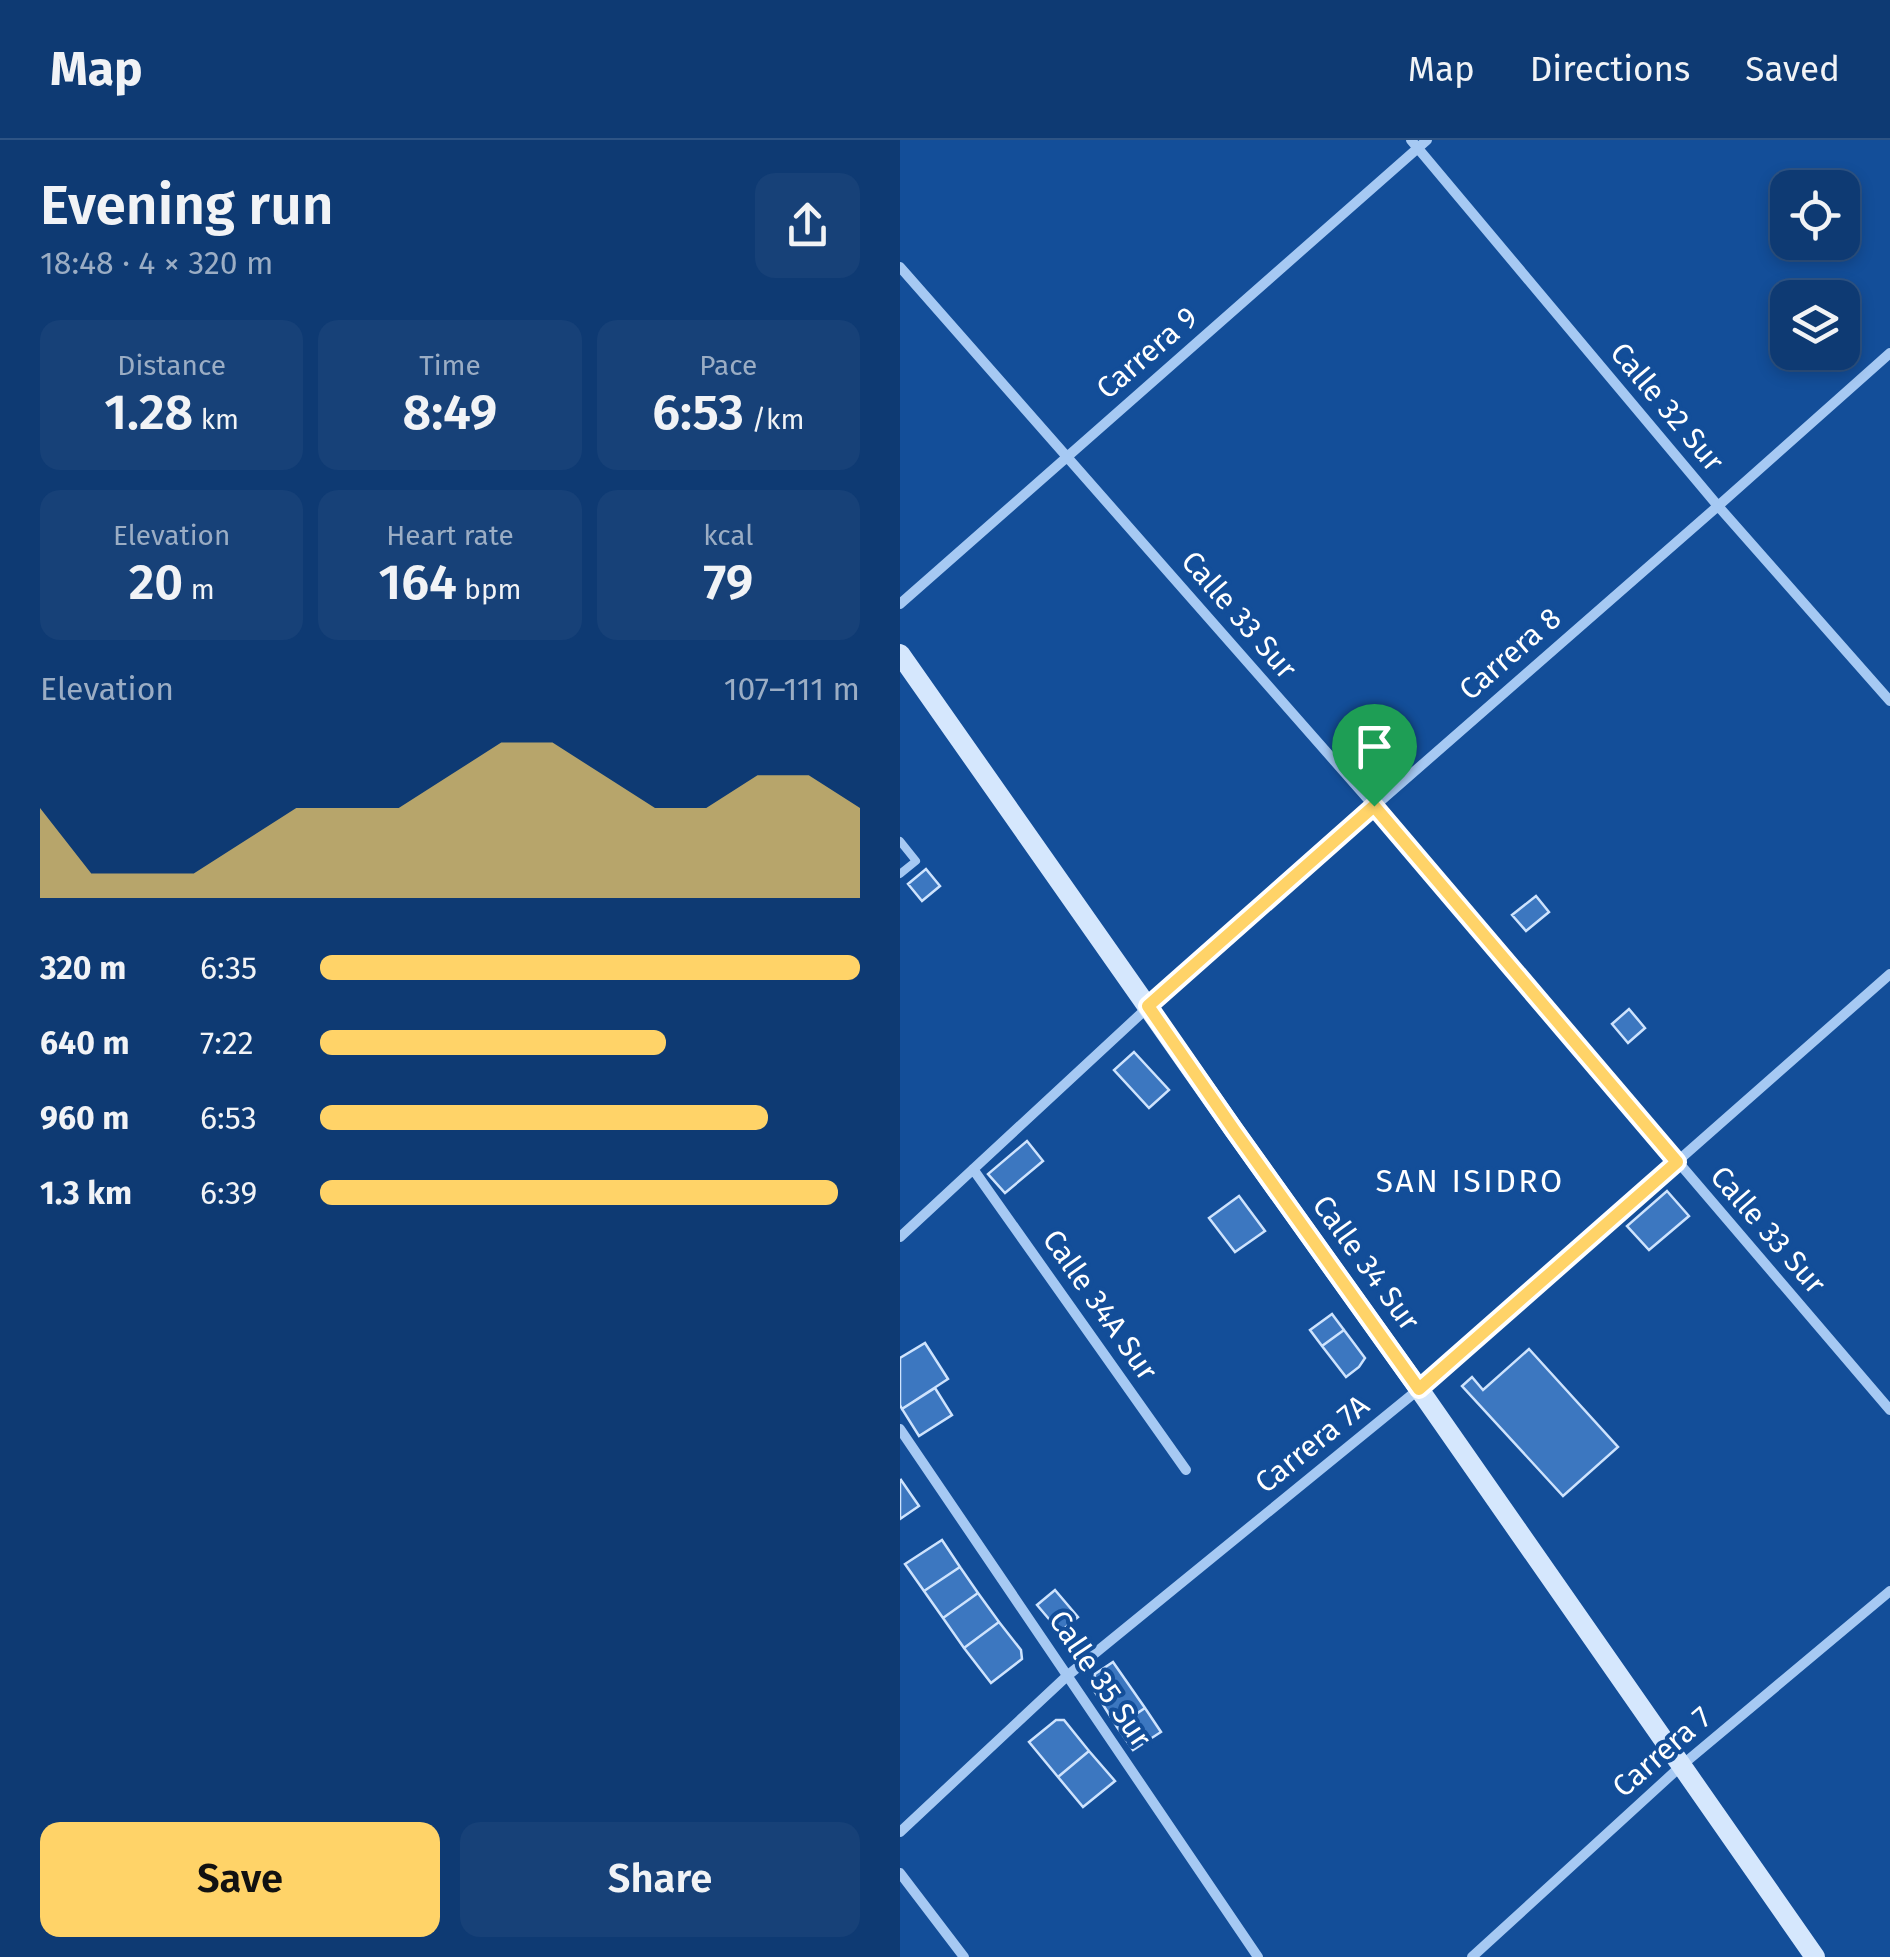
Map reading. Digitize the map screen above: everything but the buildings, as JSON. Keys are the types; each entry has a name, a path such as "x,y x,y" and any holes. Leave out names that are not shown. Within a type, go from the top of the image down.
{"main road":[{"name":"Calle 34 Sur","path":"900,654 1815,1957"}],"street":[{"name":"Carrera 9","path":"900,604 1419,143"},
{"name":"Calle 32 Sur","path":"1419,143 1718,506 1890,702"},
{"name":"Calle 33 Sur","path":"900,267 1374,806 1890,1410"},
{"name":"Carrera 8","path":"900,1237 1148,1006 1890,352"},
{"name":"Carrera 7A","path":"900,1832 1067,1676 1419,1389 1890,974"},
{"name":"Calle 34A Sur","path":"973,1169 1186,1470"},
{"name":"Calle 35 Sur","path":"900,1429 1258,1957"},
{"name":"Carrera 7","path":"1472,1957 1681,1766 1890,1591"},
{"path":"900,1872 964,1957"}],"lane":[{"path":"900,841 916,860 900,874"}],"district":[{"name":"SAN ISIDRO","path":"1470,1181"}],"route":[{"path":"1374,806 1677,1162 1419,1389 1148,1006 1374,806"}]}
